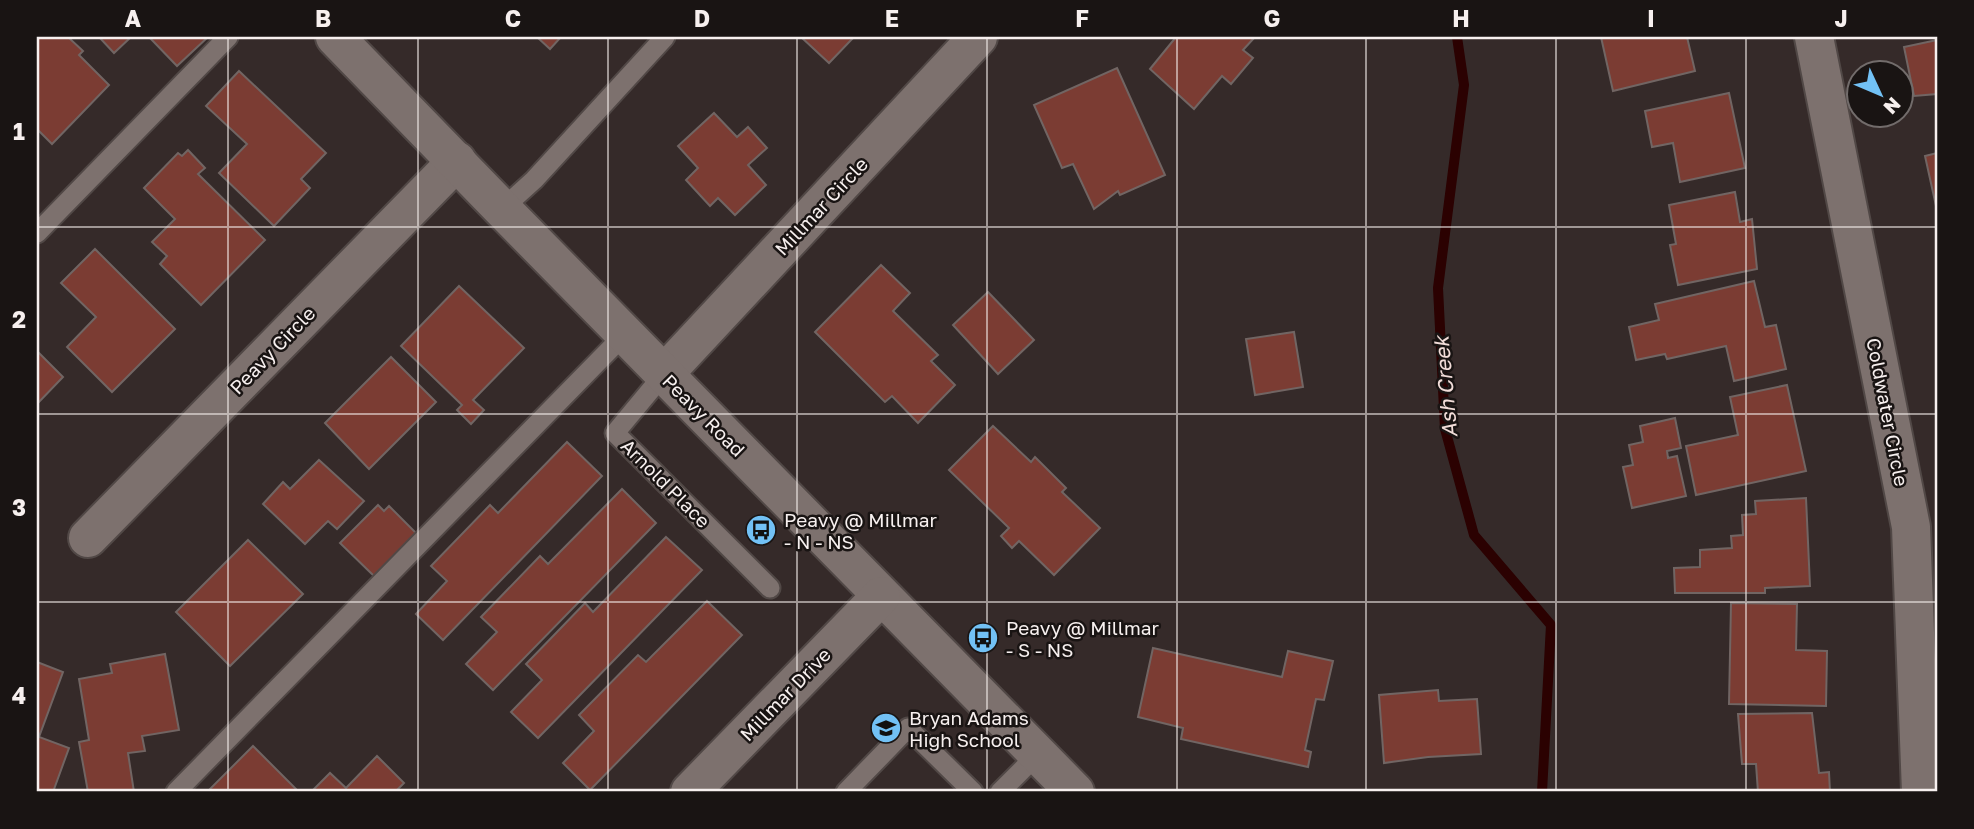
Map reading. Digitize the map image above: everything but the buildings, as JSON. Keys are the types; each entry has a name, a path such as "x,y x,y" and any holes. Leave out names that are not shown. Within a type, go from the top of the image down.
{"street":[{"name":"Peavy Road","path":"335,37 1075,792"},
{"name":"Millmar Circle","path":"664,374 978,37"},
{"name":"Coldwater Circle","path":"1814,37 1911,527 1928,723 1921,792"},
{"name":"Peavy Circle","path":"88,538 457,162"},
{"name":"Millmar Drive","path":"690,792 881,596"}],"lane":[{"path":"37,233 229,37"},
{"path":"502,209 534,180 665,37"},
{"path":"176,792 625,334"},
{"name":"Arnold Place","path":"664,374 615,433 770,588"},
{"path":"846,792 908,728 973,792"},
{"path":"1000,792 1037,755"}],"waterway":[{"name":"Ash Creek","path":"1457,37 1464,85 1438,288 1445,429 1474,535 1551,625 1542,792"}],"place":[{"name":"Peavy @ Millmar - N - NS","path":"761,530"},
{"name":"Peavy @ Millmar - S - NS","path":"983,638"},
{"name":"Bryan Adams High School","path":"886,728"}]}
